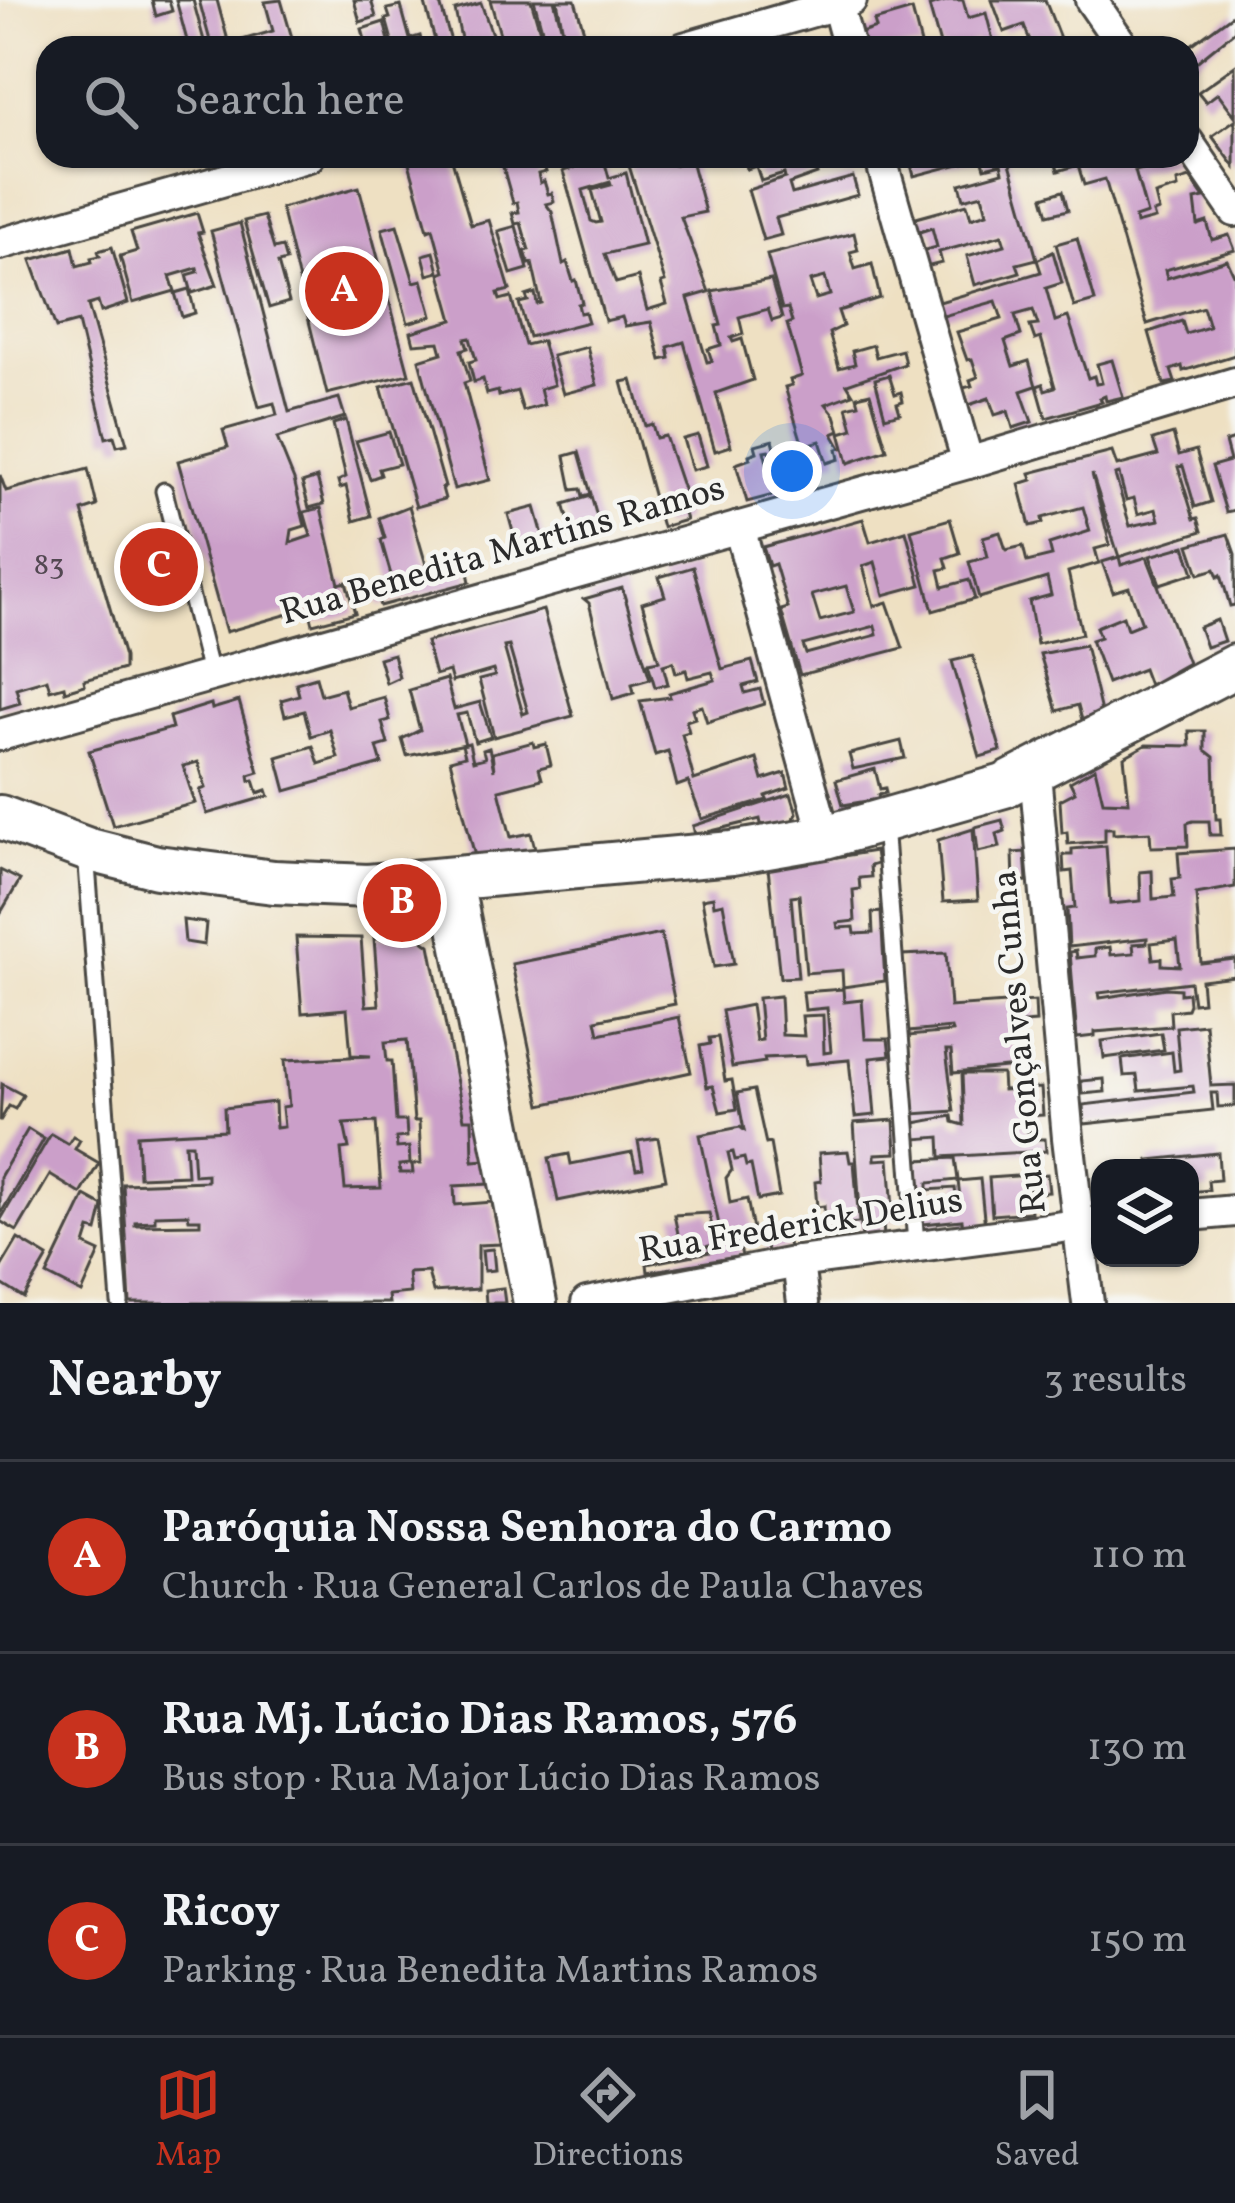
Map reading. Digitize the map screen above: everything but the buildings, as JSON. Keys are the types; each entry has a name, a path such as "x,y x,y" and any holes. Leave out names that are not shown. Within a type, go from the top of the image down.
{"main road":[{"path":"0,817 86,849 157,867 255,880 368,886 732,853 825,837 957,801 1034,773 1235,666"},
{"path":"451,881 535,1303"}],"street":[{"path":"1091,0 1116,36"},
{"path":"726,36 844,2 848,36"},
{"path":"1199,158 1235,211"},
{"path":"0,244 267,168"},
{"path":"883,168 968,463"},
{"name":"Rua Benedita Martins Ramos","path":"0,735 968,463 1235,383"},
{"path":"739,526 825,837"},
{"name":"Rua Gonçalves Cunha","path":"1034,773 1089,1223 1088,1303"},
{"path":"1199,1213 1235,1211"},
{"name":"Rua Frederick Delius","path":"586,1303 798,1262 1089,1223"},
{"path":"798,1262 803,1303"}],"lane":[{"path":"164,491 210,674"},
{"path":"884,821 916,1244"},
{"path":"86,849 120,1303"}],"place":[{"name":"Paróquia Nossa Senhora do Carmo","path":"344,291"},
{"name":"Ricoy","path":"159,567"},
{"name":"Rua Mj. Lúcio Dias Ramos, 576","path":"402,903"}]}
